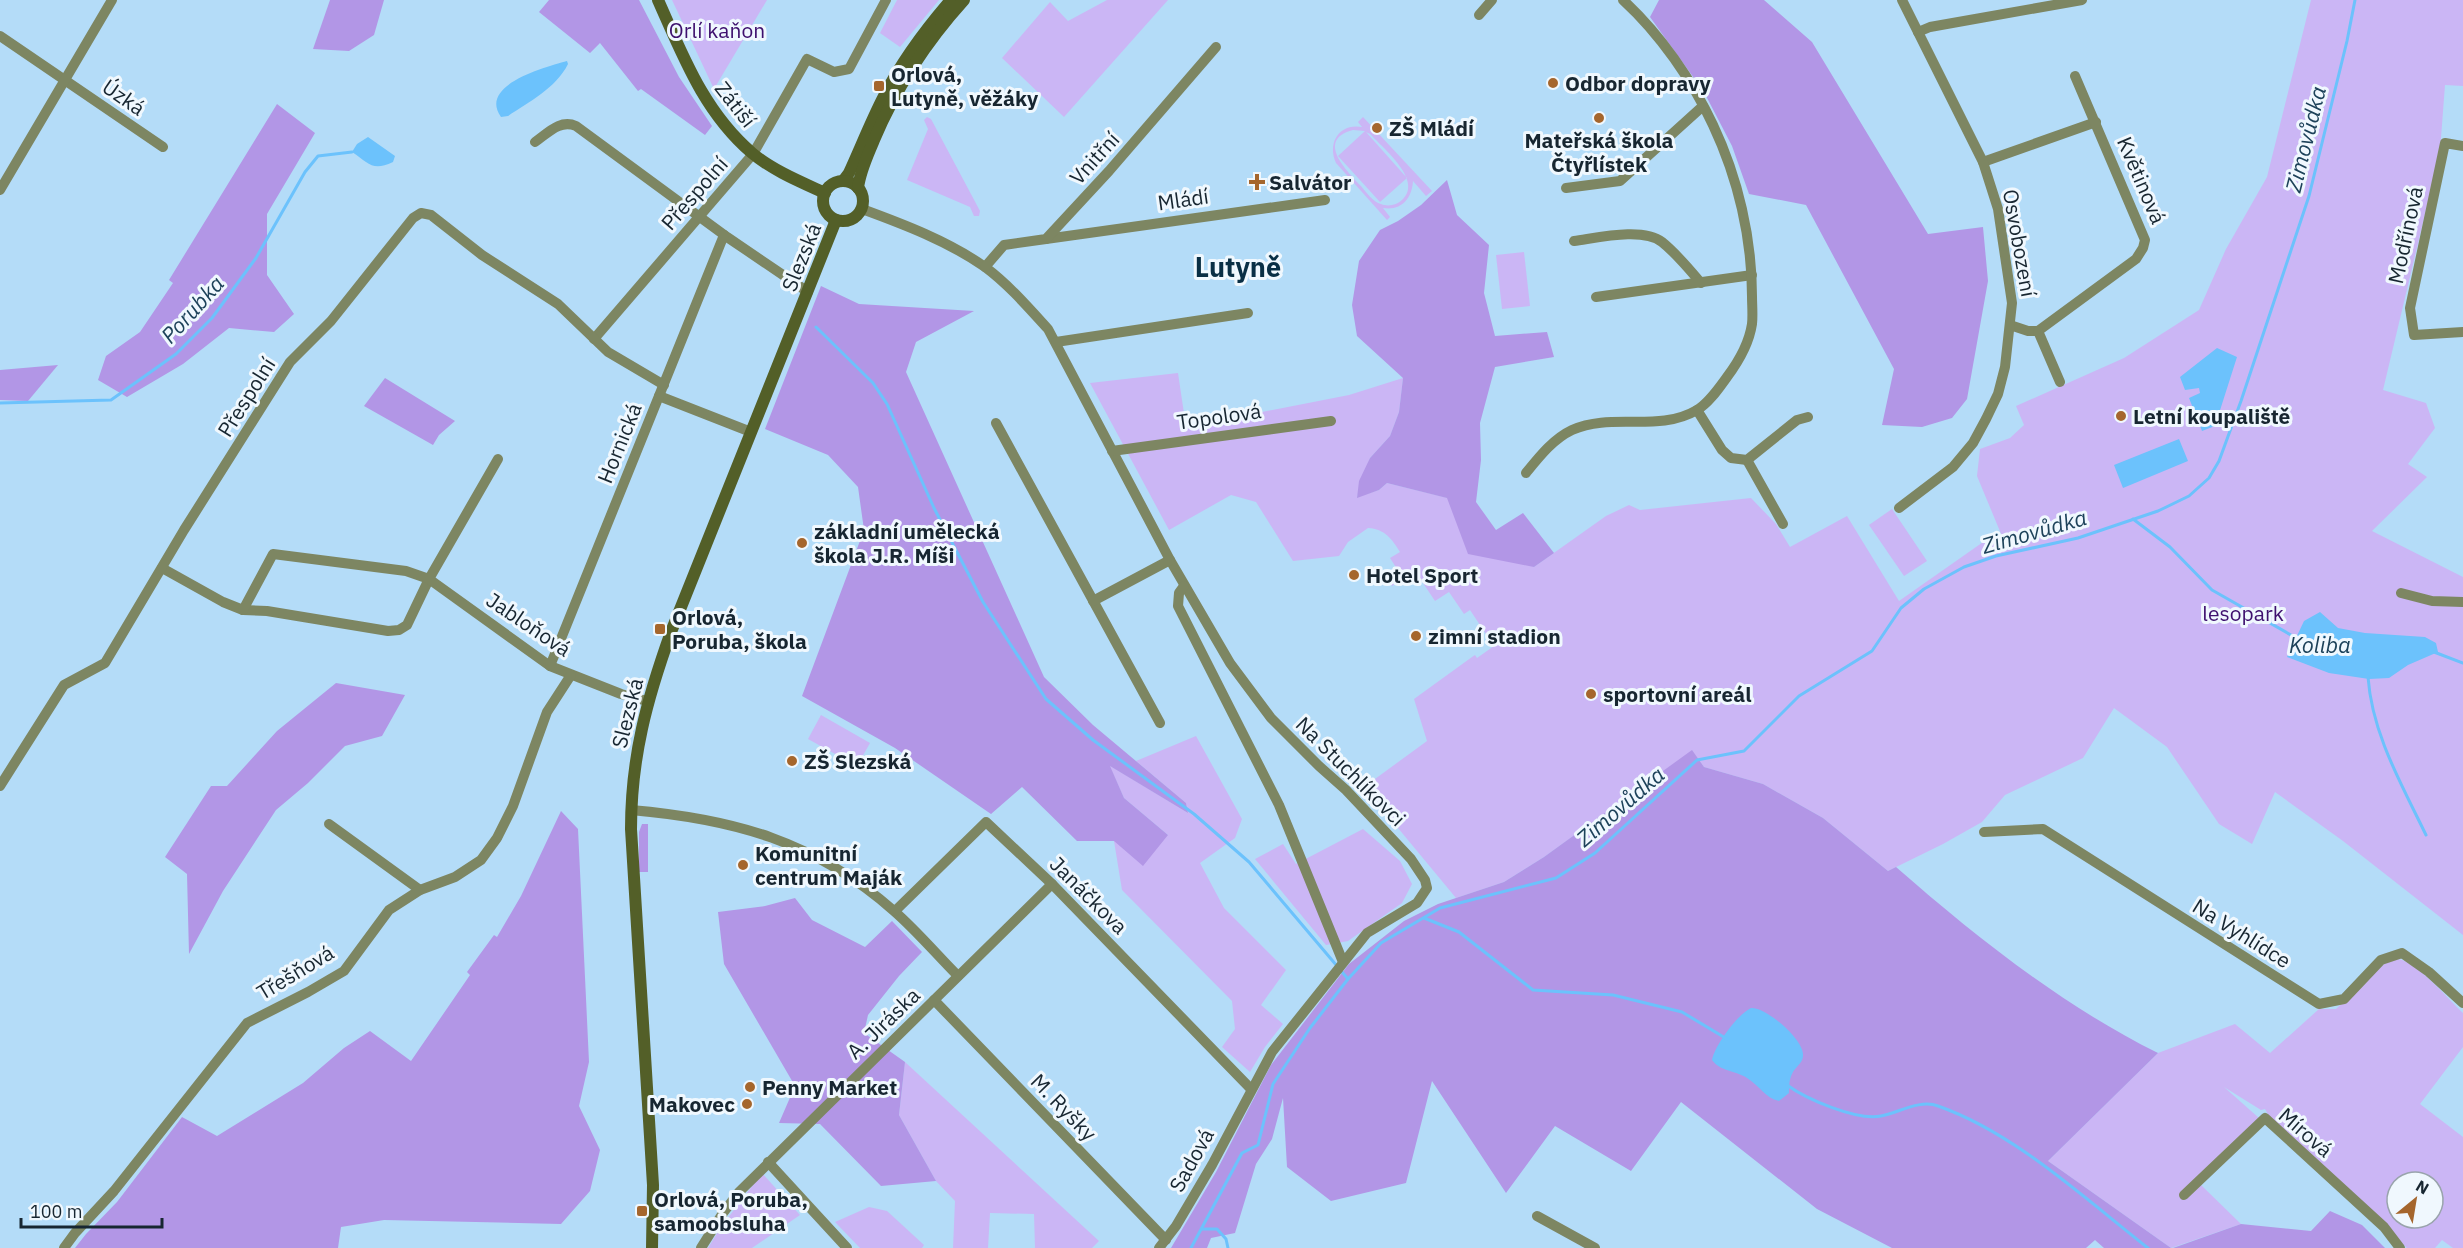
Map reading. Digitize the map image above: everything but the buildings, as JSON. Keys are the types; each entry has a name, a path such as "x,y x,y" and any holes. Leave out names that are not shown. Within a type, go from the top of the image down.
{"street":[{"path":"0,190 112,0"},
{"name":"Zátiší","path":"658,0 702,96 727,128 753,154 825,193"},
{"name":"Přespolní","path":"594,339 753,154 807,59 834,72 849,69 886,0"},
{"path":"843,181 858,188 863,198 862,209 854,219 848,221 836,220 826,212 823,200 825,193 833,184 843,181 849,173 880,104 901,66 925,31 951,0"},
{"path":"858,188 862,169 873,143 906,75 941,26 964,0"},
{"path":"1479,15 1492,0"},
{"path":"1526,473 1558,438 1573,430 1592,424 1669,420 1697,410 1718,390 1738,363 1745,349 1752,323 1750,247 1735,180 1703,106 1662,44 1623,0"},
{"name":"Osvobození","path":"1899,508 1953,467 1973,443 1998,394 2006,367 2012,303 1998,209 1983,162 1902,0"},
{"path":"1918,32 1930,27 2082,0"},
{"name":"Úzká","path":"0,36 163,147"},
{"name":"Vnitřní","path":"1047,239 1216,47"},
{"name":"Květinová","path":"2038,331 2136,259 2145,240 2142,228 2075,76"},
{"path":"1566,188 1620,181 1703,106"},
{"path":"1983,162 2096,122"},
{"path":"535,142 559,125 566,123 576,126 724,235 808,292"},
{"name":"Modřínová","path":"2463,146 2445,143 2410,309 2414,335 2463,332"},
{"name":"Mládí","path":"1047,239 1325,200"},
{"name":"Na Stuchlíkovci","path":"862,209 923,233 956,249 985,267 1029,308 1056,342 1184,586 1230,663 1271,718 1346,790 1411,859 1425,879 1427,888 1417,903 1367,933 1272,1052 1251,1089"},
{"name":"Přespolní","path":"0,786 64,685 105,663 290,362 331,321 413,218 422,213 431,215 482,255 558,304 608,352 661,390 751,432"},
{"name":"Slezská","path":"652,1248 653,1185 633,887 631,810 635,761 647,701 671,632 836,220"},
{"path":"1574,241 1632,234 1650,235 1661,241 1701,283"},
{"name":"Hornická","path":"550,666 724,235"},
{"path":"985,267 1004,245 1047,239"},
{"path":"1596,297 1752,275"},
{"path":"1056,342 1248,313"},
{"path":"2010,325 2028,332 2038,331 2060,382"},
{"path":"1697,410 1722,450 1731,458 1747,460 1797,420 1808,417"},
{"name":"Topolová","path":"1112,451 1331,421"},
{"path":"996,423 1160,723"},
{"path":"162,568 223,602 243,610 267,611 388,631 399,630 407,625 429,579 498,459"},
{"path":"1747,460 1783,524"},
{"name":"Jabloňová","path":"243,610 273,554 406,571 429,579 550,666 621,694 647,701"},
{"path":"1093,601 1170,560"},
{"path":"1184,586 1179,593 1178,606 1279,805 1343,962"},
{"path":"2401,593 2432,601 2463,602"},
{"name":"Třešňová","path":"64,1248 117,1188 247,1023 344,971 389,910 420,890 455,877 481,860 497,838 513,806 547,712 571,675"},
{"path":"631,810 688,816 733,824 763,833 817,856 861,884 895,912 958,976"},
{"name":"Janáčkova","path":"895,912 986,822 1052,884 1251,1089"},
{"path":"329,824 420,890"},
{"name":"Na Vyhlídce","path":"1984,832 2043,829 2319,1004 2344,999 2381,960 2402,953 2430,972 2463,1003"},
{"name":"A. Jiráska","path":"701,1248 723,1213 768,1162 1052,884"},
{"name":"M. Ryšky","path":"934,1000 1162,1244"},
{"name":"Sadová","path":"1162,1244 1212,1165 1251,1089"},
{"name":"Mírová","path":"2184,1195 2265,1118 2384,1227 2400,1248"},
{"path":"768,1162 847,1248"},
{"path":"1537,1216 1594,1248"}],"green space":[{"name":"Orlí kaňon","path":"672,0 767,0 714,89"},
{"path":"897,0 939,0 900,47 880,33"},
{"path":"1107,0 1168,0 1064,117 1002,58 1050,2 1068,21"},
{"name":"lesopark","path":"2311,0 2463,0 2463,86 2445,85 2440,151 2383,390 2426,403 2435,428 2408,464 2427,477 2372,531 2463,577 2463,935 2343,841 2275,792 2252,844 2219,824 2167,747 2114,708 2083,758 2005,795 1982,822 1888,871 1823,818 1763,784 1704,767 1692,751 1544,857 1504,882 1456,898 1364,787 1427,741 1414,699 1475,655 1477,658 1494,646 1470,610 1464,614 1449,592 1435,601 1415,571 1392,586 1386,577 1397,569 1390,558 1400,552 1394,543 1379,530 1368,528 1348,542 1339,556 1293,561 1256,502 1231,495 1169,530 1090,383 1178,373 1186,427 1349,395 1403,378 1399,412 1390,436 1370,458 1357,497 1379,490 1387,483 1448,498 1534,567 1606,516 1629,505 1640,510 1751,498 1776,524 1790,547 1847,516 1899,601 1986,540 2004,541 1977,476 1980,449 2010,438 2024,425 2016,406 2124,358 2199,310 2226,249 2267,177"},
{"path":"927,117 931,119 980,211 979,216 974,216 970,207 907,180 928,129 924,120"},
{"path":"1363,117 1432,191 1426,196 1413,181 1408,198 1400,206 1383,208 1390,217 1387,220 1336,163 1334,156 1334,142 1341,131 1347,128 1362,127 1358,122","holes":["1353,130 1365,131 1338,156 1335,148 1336,141 1342,135","1366,132 1392,156 1406,177","1338,156 1380,202 1406,179 1407,192 1402,200 1395,204 1378,203 1348,172"]},
{"path":"1524,252 1530,306 1502,309 1496,255"},
{"path":"1892,509 1927,561 1904,576 1869,525"},
{"path":"821,715 870,743 857,766 808,739"},
{"path":"1196,736 1242,819 1235,838 1200,863 1224,908 1286,970 1261,1005 1283,1024 1265,1047 1250,1072 1222,1047 1235,1029 1232,1001 1122,890 1114,841 1168,835 1124,798 1109,765 1188,813 1186,803 1136,761"},
{"path":"1363,829 1400,861 1412,884 1402,903 1348,941 1326,945 1255,859 1283,844 1296,864"},
{"path":"2396,959 2403,960 2421,972 2463,1013 2463,1047 2420,1104 2463,1137 2463,1248 2453,1248 2442,1240 2435,1248 2407,1248 2388,1230 2445,1230 2445,1170 2385,1170 2385,1227 2270,1118 2265,1109 2261,1110 2224,1087 2259,1118 2179,1195 2185,1200 2201,1185 2241,1224 2171,1248 2048,1161 2158,1053 2235,1024 2270,1053 2319,1009 2336,1009 2384,964"},
{"path":"905,1062 1099,1241 1092,1248 1035,1248 1034,1214 990,1213 988,1248 953,1248 955,1201 936,1181 899,1115"},
{"path":"762,1173 800,1215 752,1248 708,1248 721,1227"},
{"path":"869,1207 887,1211 924,1245 922,1248 860,1248 835,1222"}],"shaded area":[{"path":"330,0 384,0 374,35 349,51 313,49"},
{"path":"549,0 639,0 679,77 712,126 705,135 641,89 638,91 600,43 590,53 539,12"},
{"path":"1659,0 1764,0 1812,42 1928,234 1983,227 1988,281 1967,399 1952,418 1922,427 1882,425 1894,369 1806,205 1749,194 1732,146 1704,92 1650,17"},
{"path":"277,104 315,133 267,214 267,275 294,314 274,332 229,328 183,364 127,397 98,380 106,356 140,332 173,283 169,280"},
{"path":"1447,180 1457,215 1489,245 1484,293 1495,336 1547,332 1554,357 1495,367 1480,423 1481,460 1476,502 1496,530 1523,513 1554,553 1534,567 1468,554 1447,498 1387,483 1379,490 1357,498 1359,481 1370,458 1390,436 1399,412 1403,378 1357,336 1352,305 1359,261 1380,230 1421,205"},
{"path":"821,286 859,304 974,311 916,342 906,372 1044,677 1093,725 1186,803 1188,813 1110,766 1124,798 1168,835 1143,866 1114,841 1077,841 1022,787 991,814 895,748 802,696 864,530 858,487 828,455 765,429"},
{"path":"58,365 28,401 0,400 0,370"},
{"path":"385,378 455,421 439,435 433,445 364,406"},
{"path":"336,683 405,695 382,736 345,746 308,783 276,810 223,891 189,954 187,874 165,857 211,786 227,786 277,731"},
{"path":"1692,750 1704,767 1763,784 1823,818 1888,871 1896,867 2021,969 2088,1014 2158,1053 2048,1161 2171,1248 2104,1248 2095,1240 2086,1248 1892,1248 1817,1209 1681,1102 1631,1171 1555,1126 1506,1193 1432,1081 1406,1183 1331,1201 1287,1167 1283,1098 1272,1139 1256,1164 1235,1233 1211,1238 1207,1248 1171,1248 1216,1172 1271,1065 1349,964 1404,921 1438,904 1504,882 1544,857"},
{"path":"561,811 578,829 589,1062 579,1106 600,1150 590,1191 561,1224 384,1220 341,1227 338,1248 75,1248 117,1202 182,1117 217,1136 303,1083 344,1048 370,1031 411,1061 470,975 467,972 494,935 497,937 521,896"},
{"path":"642,824 648,824 648,872 639,872 639,832"},
{"path":"795,898 812,920 865,947 892,921 922,952 899,976 868,1015 864,1033 905,1062 899,1115 936,1181 881,1186 820,1124 779,1123 795,1086 724,964 718,912 765,906"},
{"path":"2330,1211 2362,1225 2385,1248 2173,1248 2241,1224 2311,1231"}],"water":[{"path":"567,61 568,64 563,73 549,87 508,116 501,117 496,106 499,96 506,87 530,73"},
{"path":"368,137 395,156 393,162 375,166 352,152 357,144"},
{"path":"2217,348 2237,357 2215,426 2202,431 2189,398 2200,393 2199,388 2185,390 2180,377"},
{"path":"2179,439 2188,461 2123,488 2114,465"},
{"name":"Koliba","path":"2320,612 2338,628 2365,633 2425,637 2436,643 2438,652 2408,665 2389,678 2369,679 2329,673 2287,657 2304,621"},
{"path":"1751,1008 1774,1018 1790,1032 1801,1047 1803,1057 1791,1076 1789,1093 1779,1101 1770,1097 1747,1078 1720,1067 1712,1060 1727,1031 1739,1017"}],"waterway":[{"name":"Zimovůdka","path":"1191,1248 1242,1153 1258,1145 1273,1084 1310,1028 1348,979 1381,943 1440,908 1556,878 1595,853 1697,760 1744,751 1799,696 1872,651 1901,608 1924,589 1964,567 1996,556 2078,538 2158,511 2189,496 2209,478 2219,461 2241,401 2309,196 2355,0"},
{"name":"Porubka","path":"0,403 111,400 176,354 212,318 256,258 305,172 318,156 352,152"},
{"path":"816,327 873,383 887,404 934,508 983,602 1046,699 1093,740 1194,814 1249,862 1348,979"},
{"path":"2133,519 2170,547 2212,590 2298,639"},
{"path":"2434,652 2463,663"},
{"path":"2368,677 2375,719 2382,739 2426,835"},
{"path":"1424,918 1459,932 1533,990 1613,995 1682,1012 1727,1039"},
{"path":"1787,1085 1832,1108 1859,1115 1881,1116 1917,1105 1931,1104 1967,1118 2048,1168 2148,1248"},
{"path":"1202,1229 1217,1229 1226,1239 1228,1248"}],"place":[{"name":"Odbor dopravy","path":"1553,83"},
{"name":"Orlová, Lutyně, věžáky","path":"879,86"},
{"name":"Mateřská škola Čtyřlístek","path":"1599,118"},
{"name":"ZŠ Mládí","path":"1377,128"},
{"name":"Salvátor","path":"1257,182"},
{"name":"Letní koupaliště","path":"2121,416"},
{"name":"základní umělecká škola J.R. Míši","path":"802,543"},
{"name":"Hotel Sport","path":"1354,575"},
{"name":"Orlová, Poruba, škola","path":"660,629"},
{"name":"zimní stadion","path":"1416,636"},
{"name":"sportovní areál","path":"1591,694"},
{"name":"ZŠ Slezská","path":"792,761"},
{"name":"Komunitní centrum Maják","path":"743,865"},
{"name":"Penny Market","path":"750,1087"},
{"name":"Makovec","path":"747,1104"},
{"name":"Orlová, Poruba, samoobsluha","path":"642,1211"}],"district":[{"name":"Lutyně","path":"1238,266"}]}
